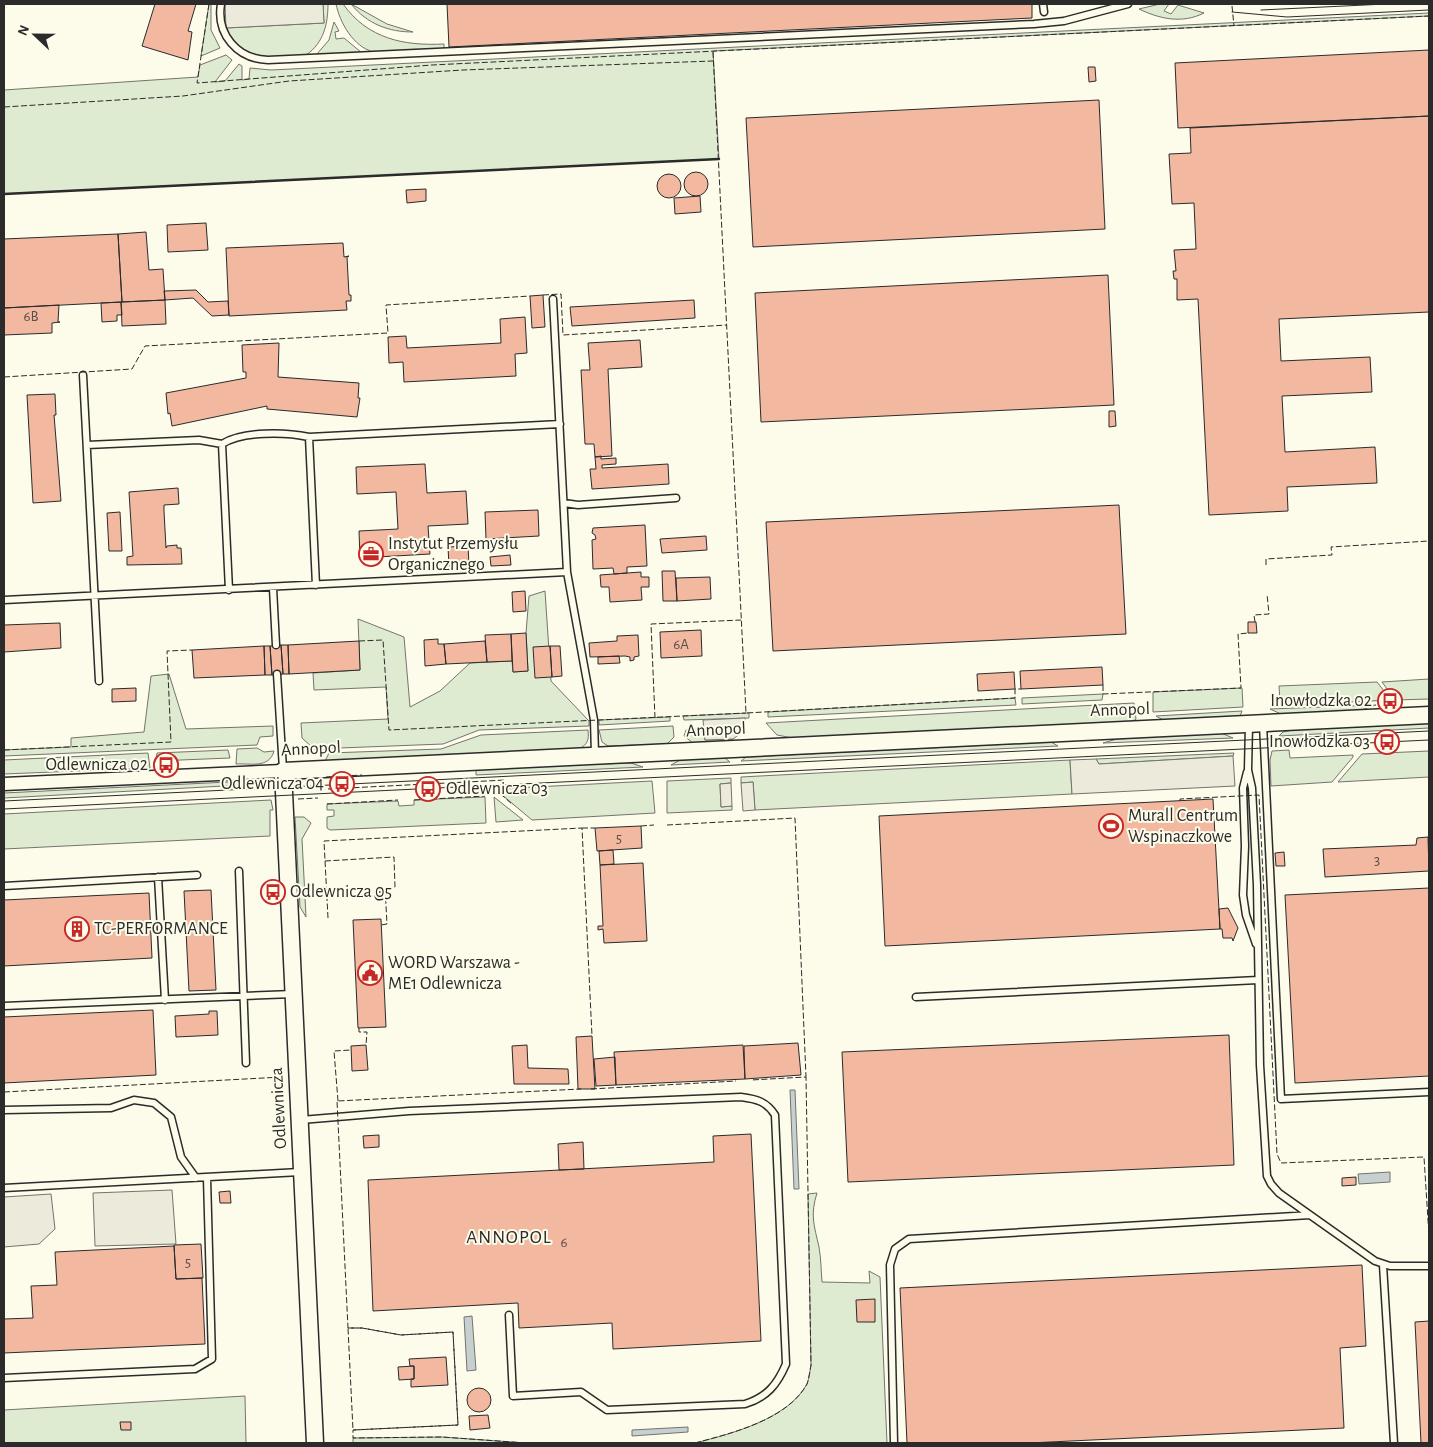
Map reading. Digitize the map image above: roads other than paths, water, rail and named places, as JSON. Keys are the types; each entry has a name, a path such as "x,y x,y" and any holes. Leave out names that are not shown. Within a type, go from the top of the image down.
{"street":[{"name":"Annopol","path":"4,784 1429,715"},
{"name":"Odlewnicza","path":"283,770 315,1443"}],"lane":[{"path":"221,4 220,18 227,39 248,56 268,60 1034,24 1064,21 1128,4"},
{"path":"1043,4 1044,12"},
{"path":"553,299 567,572 593,711 595,756"},
{"path":"83,376 100,681"},
{"path":"87,445 199,440 222,444 239,436 286,434 309,437 560,424"},
{"path":"309,437 316,585"},
{"path":"222,444 228,590"},
{"path":"564,504 578,505 676,498"},
{"path":"4,600 567,572"},
{"path":"273,588 276,645"},
{"path":"277,674 283,770"},
{"path":"1256,724 1248,770 1242,788 1245,846 1243,895 1256,946 1265,1168 1274,1189 1384,1265 1429,1266"},
{"path":"1256,724 1281,1099 1429,1092"},
{"path":"1248,770 1252,788 1259,929 1256,946"},
{"path":"239,871 246,1063"},
{"path":"4,886 197,875"},
{"path":"158,877 165,1000"},
{"path":"916,997 1258,980"},
{"path":"4,1006 293,994"},
{"path":"299,1120 409,1111 741,1097 757,1099 769,1105 775,1115 786,1364 780,1378 771,1391 760,1399 746,1404 607,1410 581,1392 513,1396 509,1315"},
{"path":"4,1110 111,1108 134,1100 154,1103 170,1117 177,1136 181,1157 196,1178"},
{"path":"4,1188 302,1172"},
{"path":"4,1378 195,1370 212,1359 207,1178"},
{"path":"894,1443 890,1265 895,1249 909,1239 1310,1215"},
{"path":"1384,1265 1394,1443"}],"tram line":[{"path":"1261,10 1386,4"},
{"path":"1232,12 1287,17 1429,10"},
{"path":"4,801 1429,731"},
{"path":"4,809 1429,740"}],"place":[{"name":"Instytut Przemysłu Organicznego","path":"371,554"},
{"name":"Inowłodzka 02","path":"1390,701"},
{"name":"Inowłodzka 03","path":"1387,742"},
{"name":"Odlewnicza 02","path":"166,765"},
{"name":"Odlewnicza 04","path":"342,784"},
{"name":"Odlewnicza 03","path":"428,789"},
{"name":"Murall Centrum Wspinaczkowe","path":"1111,826"},
{"name":"Odlewnicza 05","path":"273,892"},
{"name":"TC-PERFORMANCE","path":"77,929"},
{"name":"WORD Warszawa - ME1 Odlewnicza","path":"370,973"}],"district":[{"name":"ANNOPOL","path":"509,1237"}]}
